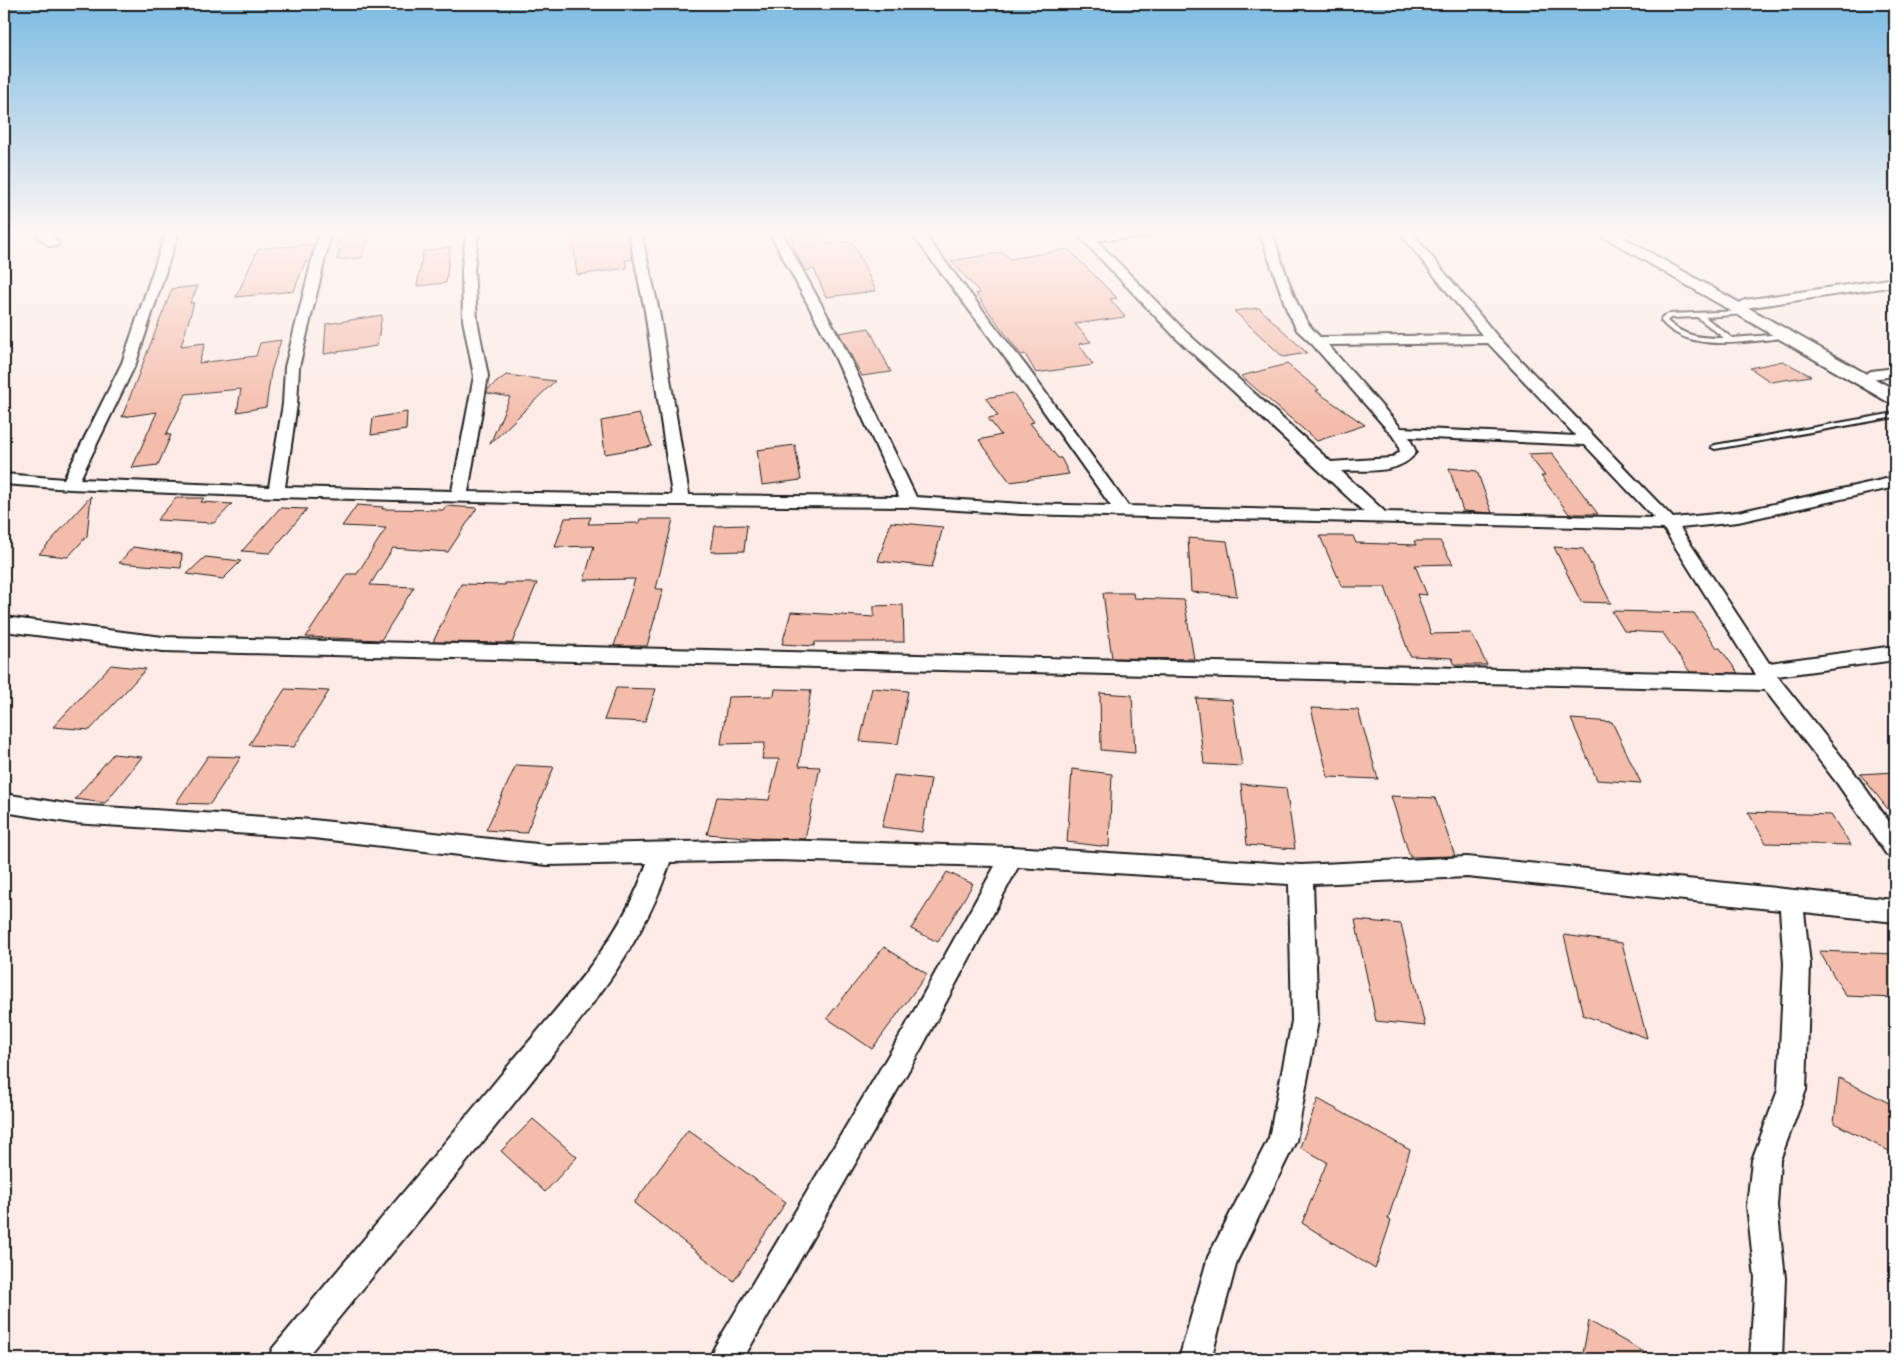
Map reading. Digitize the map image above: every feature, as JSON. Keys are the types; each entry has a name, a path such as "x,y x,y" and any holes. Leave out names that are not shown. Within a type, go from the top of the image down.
{"street":[{"path":"70,484 129,363 150,297"},
{"path":"276,492 290,404 292,367 309,297"},
{"path":"459,496 481,376 470,320 469,297"},
{"path":"649,297 681,500"},
{"path":"811,297 832,336 910,502"},
{"path":"966,297 1021,369 1124,511"},
{"path":"1144,297 1182,336 1327,467 1380,518"},
{"path":"1289,297 1304,330 1316,340 1396,432 1406,444 1408,452 1404,458 1394,462 1327,467"},
{"path":"1458,297 1492,339 1669,524 1767,677 1845,777 1895,848"},
{"path":"1723,297 1895,388"},
{"path":"1725,297 1784,336 1895,398"},
{"path":"1744,308 1810,297"},
{"path":"1316,340 1492,339"},
{"path":"1871,375 1895,372"},
{"path":"1396,432 1590,441"},
{"path":"4,479 70,484 276,492 681,500 910,502 1022,509 1669,524 1738,517 1895,482"},
{"path":"4,624 164,644 1767,677 1895,653"},
{"path":"4,803 73,814 313,829 547,855 775,850 1012,857 1301,875 1467,867 1895,911"},
{"path":"284,1359 439,1174 580,998 638,916 656,876 662,852"},
{"path":"725,1359 913,1038 1012,857"},
{"path":"1195,1359 1223,1257 1282,1141 1305,1021 1301,875"},
{"path":"1766,1359 1770,1278 1762,1206 1766,1160 1792,1090 1797,964 1791,899"}],"lane":[{"path":"1744,308 1699,315 1669,316 1664,318 1664,321 1681,335 1690,338 1730,339 1784,336"},
{"path":"1699,315 1730,339"},
{"path":"1715,447 1895,415"}],"building":[{"path":"169,297 193,297 190,303 194,303 181,346 205,343 199,363 256,356 260,343 281,340 271,372 266,407 237,412 241,389 186,394 166,435 171,435 158,465 132,468 157,412 122,417"},
{"path":"978,297 1117,298 1110,299 1125,317 1075,324 1091,342 1079,344 1093,365 1036,373 1025,354 1021,355"},
{"path":"1259,308 1307,353 1283,357 1234,311"},
{"path":"382,315 377,346 324,354 326,324"},
{"path":"869,328 891,372 862,376 839,333"},
{"path":"1783,361 1811,376 1771,382 1750,368"},
{"path":"1287,364 1319,390 1316,391 1365,425 1317,441 1241,376"},
{"path":"506,375 555,381 490,444 510,397 487,393 488,389"},
{"path":"1013,393 1034,422 1030,423 1058,458 1061,458 1069,474 1010,482 979,440 1001,435 988,418 998,416 986,398"},
{"path":"407,412 406,430 371,435 373,418"},
{"path":"639,414 652,446 605,454 601,421"},
{"path":"795,445 801,480 762,485 757,450"},
{"path":"1552,453 1598,514 1569,514 1541,476 1545,476 1528,454"},
{"path":"1449,468 1477,471 1492,513 1463,511"},
{"path":"91,496 87,536 68,557 39,554"},
{"path":"176,498 204,498 201,502 232,504 214,523 157,520"},
{"path":"357,505 383,507 382,509 443,510 446,506 477,508 448,552 393,548 370,585 414,587 381,640 306,637 347,574 357,574 386,528 342,526"},
{"path":"280,508 307,509 270,553 242,551"},
{"path":"591,517 588,524 639,523 640,519 673,519 656,589 663,589 647,646 614,646 635,579 584,580 594,546 555,547 565,518"},
{"path":"891,522 943,527 932,567 878,561"},
{"path":"747,525 744,551 711,552 715,526"},
{"path":"1320,536 1353,536 1356,543 1416,545 1414,541 1440,541 1453,564 1415,565 1427,595 1417,594 1431,634 1471,633 1487,665 1455,665 1452,658 1410,656 1385,587 1342,587"},
{"path":"1188,538 1227,541 1237,596 1191,592"},
{"path":"133,547 182,554 181,568 119,563"},
{"path":"1554,547 1583,549 1611,603 1581,602"},
{"path":"205,557 241,561 223,579 187,574"},
{"path":"505,583 537,583 512,643 433,642 461,584 505,585"},
{"path":"1103,593 1133,593 1134,598 1184,600 1194,659 1112,658"},
{"path":"903,605 904,642 815,642 814,646 782,644 791,612 874,617 874,606"},
{"path":"1612,611 1694,613 1717,648 1720,648 1738,673 1690,672 1663,633 1624,631"},
{"path":"111,665 146,669 90,730 53,727"},
{"path":"616,688 656,689 645,722 604,720"},
{"path":"872,688 908,691 898,744 860,741"},
{"path":"285,689 329,691 294,747 249,745"},
{"path":"775,689 811,690 799,766 820,767 805,839 707,834 717,797 769,800 779,759 762,759 765,743 721,744 728,697 774,696"},
{"path":"1100,693 1132,695 1135,753 1101,750"},
{"path":"1196,698 1232,700 1242,766 1204,764"},
{"path":"1311,708 1358,710 1378,779 1328,777"},
{"path":"1571,719 1612,722 1641,783 1597,780"},
{"path":"113,754 142,757 105,803 75,799"},
{"path":"208,756 241,757 210,804 176,803"},
{"path":"516,765 554,767 526,833 486,830"},
{"path":"1072,769 1112,774 1109,847 1067,842"},
{"path":"1895,772 1895,818 1860,774"},
{"path":"894,775 931,779 922,832 882,827"},
{"path":"1241,784 1286,788 1295,849 1247,845"},
{"path":"1391,796 1435,798 1455,856 1410,857"},
{"path":"1748,812 1831,815 1851,845 1766,843"},
{"path":"947,872 973,884 938,942 911,929"},
{"path":"1355,920 1401,924 1425,1026 1376,1021"},
{"path":"1564,935 1622,943 1647,1038 1583,1015"},
{"path":"884,947 927,974 872,1049 827,1018"},
{"path":"1819,951 1895,954 1895,998 1846,996"},
{"path":"1839,1078 1895,1106 1895,1154 1834,1123"},
{"path":"1318,1099 1410,1150 1388,1219 1391,1221 1375,1269 1302,1223 1327,1162 1300,1147"},
{"path":"533,1119 577,1157 545,1192 501,1151"},
{"path":"688,1130 786,1202 734,1281 634,1203"},
{"path":"1589,1321 1656,1359 1582,1359"}]}
